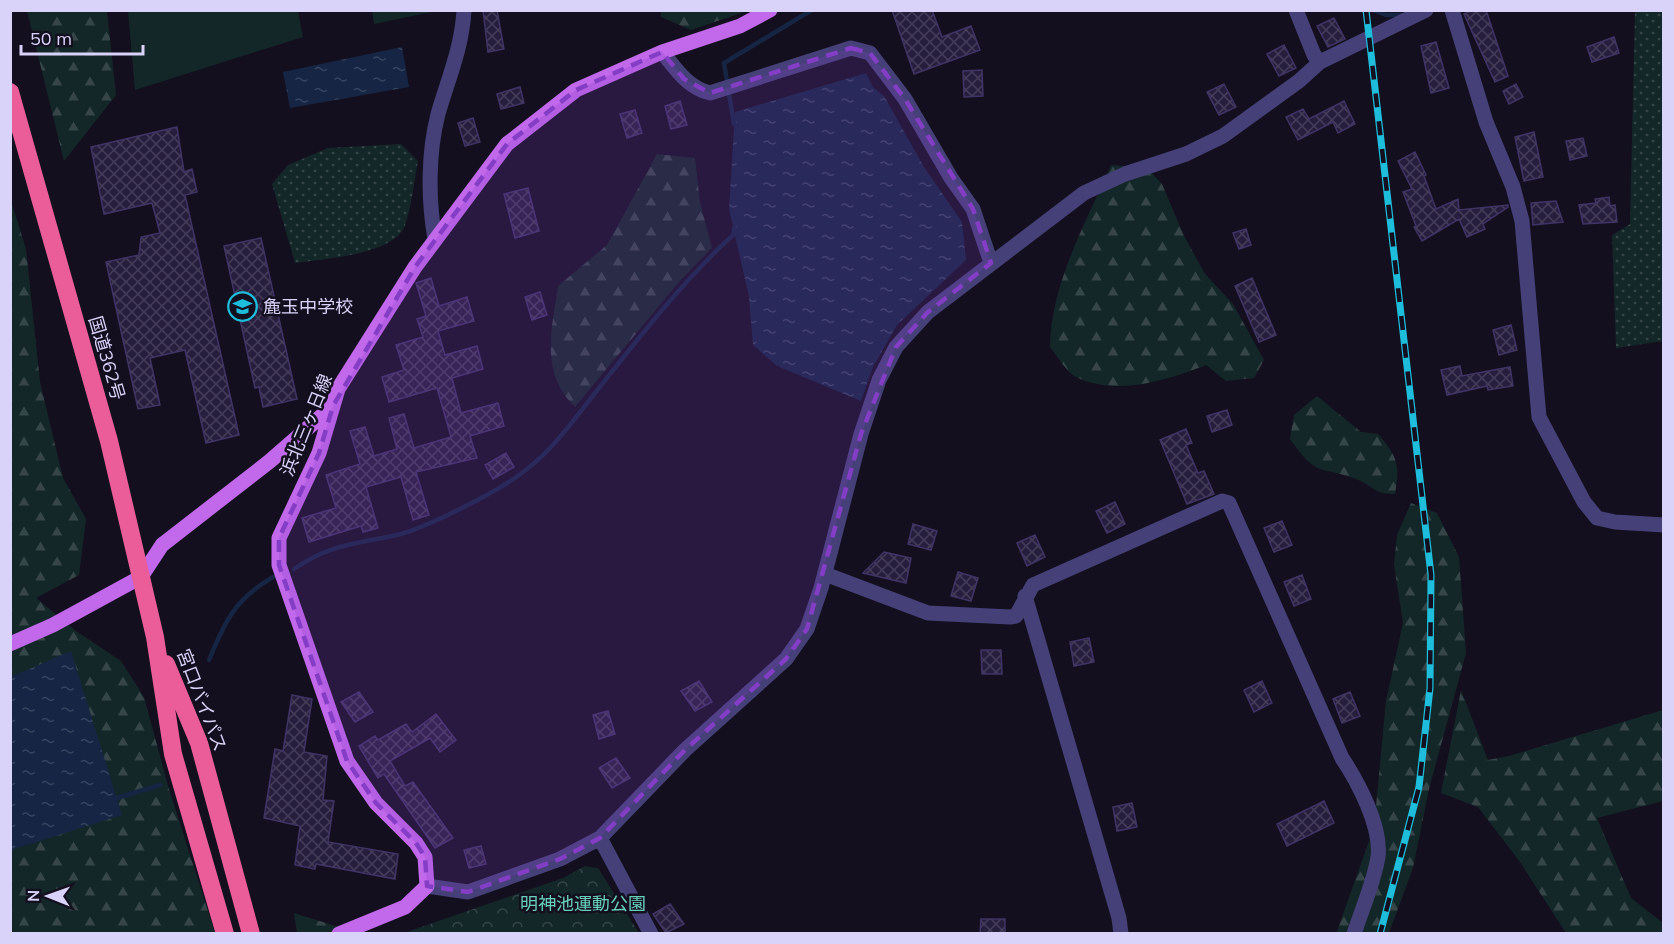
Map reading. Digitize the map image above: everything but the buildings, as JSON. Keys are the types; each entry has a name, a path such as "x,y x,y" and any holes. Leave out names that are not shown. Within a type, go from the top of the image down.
{"highway":[{"name":"国道362号","path":"10,92 109,441 156,637"},
{"name":"宮口バイパス","path":"156,637 173,754 225,933"},
{"name":"宮口バイパス","path":"156,637 199,742 251,933"}],"main road":[{"name":"浜北三ヶ日線","path":"427,886 425,857 416,843 376,803 347,761 279,565 279,538 320,453 338,389 435,239 507,144 576,90 662,52 740,26 770,10"},
{"path":"10,644 52,625 141,577 162,545 270,461 333,406"},
{"path":"339,933 405,907 427,886"}],"street":[{"path":"435,239 432,222 433,142 439,112 458,54 464,10"},
{"path":"1296,10 1314,55 1320,62"},
{"path":"427,886 468,892 561,859 600,838 685,750 786,659 807,629 825,574 861,434 879,380 896,346 928,312 1084,193 1125,174 1186,154 1223,136 1291,87 1320,62 1426,10"},
{"path":"1452,10 1486,122 1513,187 1522,221 1539,417 1584,502 1597,518 1616,522 1664,525"},
{"path":"662,52 684,79 700,90 710,93 851,48 870,53 905,99 951,178 973,209 991,263"},
{"path":"825,574 928,613 1016,616 1033,585 1222,501 1229,503 1342,758 1358,782 1377,838 1378,858 1354,933"},
{"path":"1025,596 1119,918 1121,933"},
{"path":"600,838 651,933"}],"highlighted area":[{"path":"851,48 870,53 905,99 973,209 991,263 928,312 896,347 861,434 807,629 786,659 685,750 600,838 560,859 468,892 427,886 425,857 416,843 376,803 347,761 279,565 279,538 319,453 333,406 415,267 507,144 576,90 662,52 684,79 710,93"}],"green space":[{"path":"437,10 374,24 372,11"},
{"path":"661,10 747,11 691,30 661,17"},
{"path":"27,11 107,11 116,95 64,161"},
{"path":"128,11 298,11 303,37 135,90"},
{"path":"1635,11 1663,11 1663,341 1616,348 1612,235 1630,224"},
{"path":"401,144 418,161 405,225 399,235 387,243 356,254 295,263 272,184 288,165 328,148"},
{"path":"657,154 695,158 700,202 712,248 679,282 575,407 564,394 552,365 551,334 558,286 607,245"},
{"path":"1111,165 1147,168 1162,184 1184,236 1205,274 1233,304 1264,360 1254,378 1226,381 1206,365 1176,376 1143,384 1110,386 1093,383 1070,373 1050,347 1056,300 1063,277"},
{"path":"10,198 26,249 40,382 63,478 86,519 79,575 36,598 76,631 121,661 144,697 168,786 215,933 11,933"},
{"path":"1317,396 1361,432 1378,434 1385,442 1396,462 1395,494 1382,493 1356,479 1319,468 1299,451 1290,439 1294,415"},
{"path":"1411,503 1437,513 1459,557 1466,653 1429,789 1413,868 1389,933 1336,934 1374,827 1386,701 1403,623 1394,565 1397,535"},
{"path":"1461,690 1488,760 1509,756 1663,710 1663,801 1597,818 1631,898 1663,923 1663,933 1566,933 1520,862 1478,807 1441,793"},
{"name":"明神池運動公園","path":"585,866 598,868 639,933 404,933 563,878"},
{"path":"294,913 358,933 297,933"}],"water":[{"path":"402,47 409,87 290,108 283,72"},
{"path":"866,73 873,87 884,96 924,167 962,222 966,260 897,325 873,367 861,401 777,366 753,345 749,297 729,209 735,112"},
{"path":"71,651 122,815 11,850 11,677"}],"waterway":[{"path":"734,124 724,63 812,10"},
{"path":"1373,10 1386,15 1402,15"},
{"path":"294,569 333,549 401,534 428,524 494,491 531,466 562,434 680,289 734,234 734,228"},
{"path":"209,660 233,612 249,594 273,577"},
{"path":"117,798 160,785"}],"railway":[{"path":"1366,10 1431,575 1430,688 1419,787 1380,934"}],"place":[{"name":"麁玉中学校","path":"242,306"}]}
